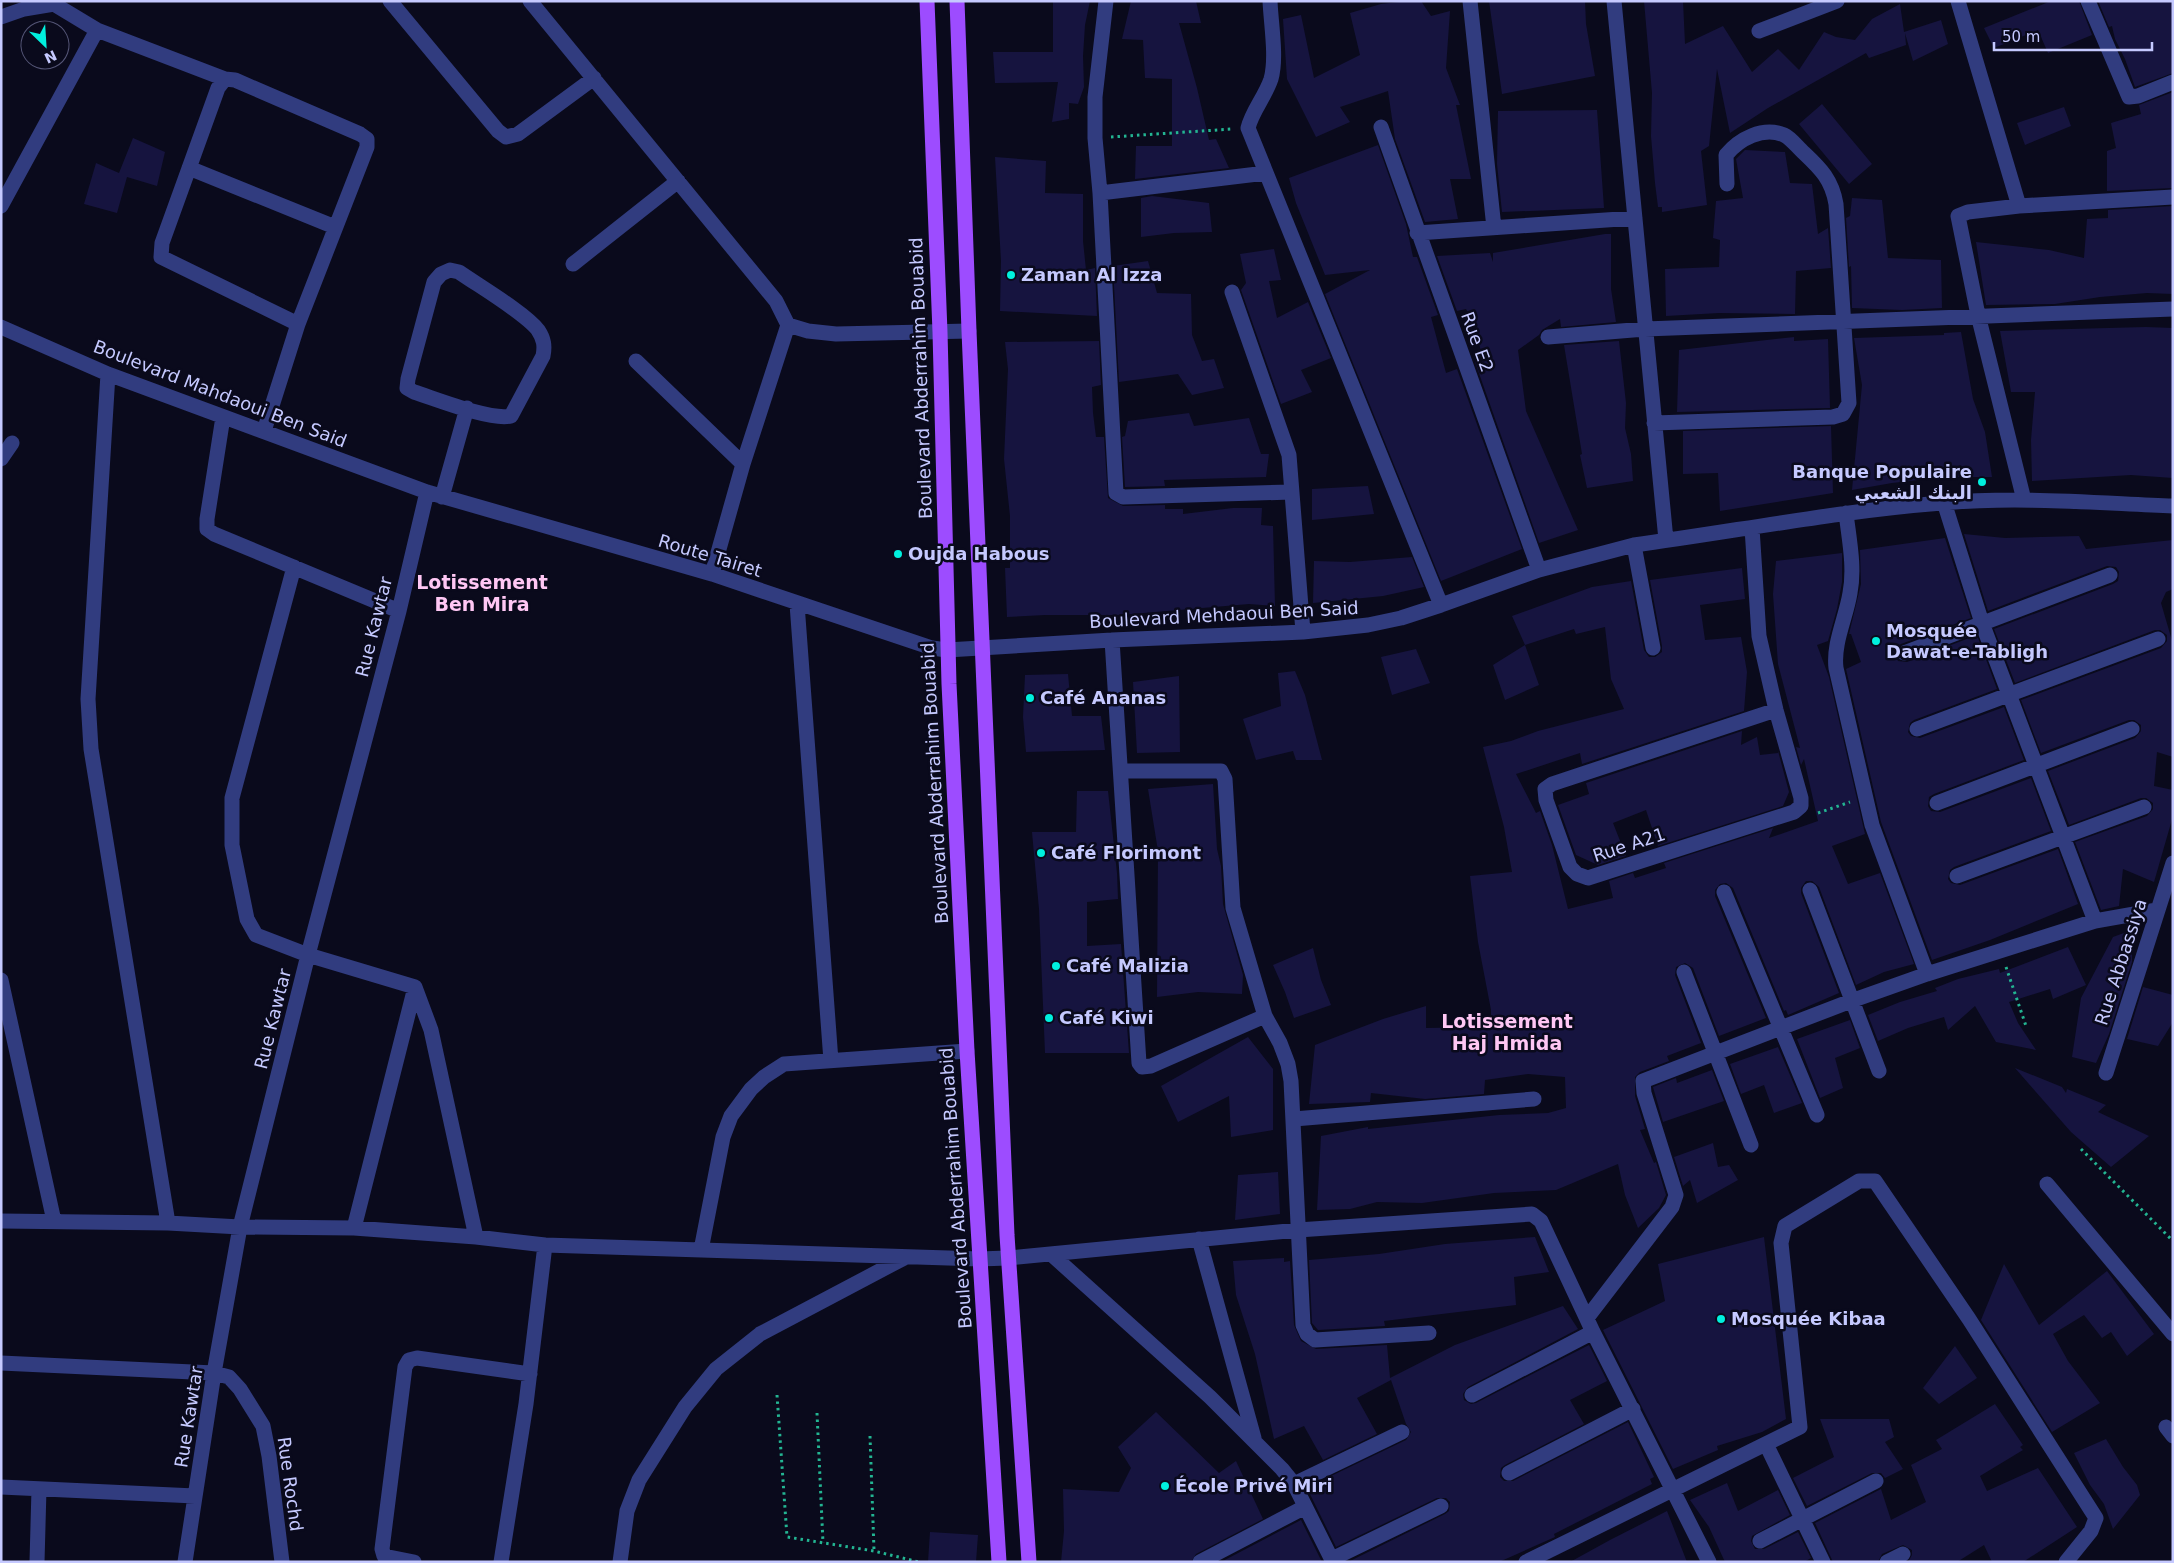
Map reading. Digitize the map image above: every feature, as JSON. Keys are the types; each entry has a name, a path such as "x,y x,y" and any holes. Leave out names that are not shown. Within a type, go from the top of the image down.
{"main road":[{"name":"Boulevard Abderrahim Bouabid","path":"927,1 940,332 948,650 967,1051 999,1562"},
{"path":"957,1 1008,1258 1029,1562"}],"street":[{"path":"390,1 498,130 506,137 518,134 594,78"},
{"path":"530,1 776,301 788,325 743,464 712,574"},
{"path":"1106,1 1096,97 1095,138 1100,193 1116,494 1123,497 1291,492"},
{"path":"1270,1 1273,61 1271,79 1250,118 1248,128 1441,605"},
{"path":"1470,1 1494,228"},
{"path":"1614,1 1666,540"},
{"path":"1759,31 1837,1"},
{"path":"1958,1 2019,206"},
{"path":"2088,1 2129,97 2138,96 2173,82"},
{"path":"1,17 24,9 54,4 97,30 225,79 235,80 360,134 367,139 367,147 298,324 264,431"},
{"path":"1,206 97,30"},
{"path":"225,79 218,88 162,243 161,258 298,324"},
{"name":"Rue E2","path":"1381,127 1417,233 1539,570"},
{"path":"1654,423 1833,417 1844,414 1849,403 1836,204 1833,187 1818,166 1785,135 1769,132 1754,134 1731,148 1726,155 1727,184"},
{"path":"189,168 335,227"},
{"path":"1100,193 1266,173"},
{"path":"573,264 678,181"},
{"path":"2024,500 1978,315 1958,216 1968,212 2019,206 2173,198"},
{"path":"1417,233 1635,218"},
{"path":"450,270 459,272 530,322 538,330 545,348 543,356 511,416 504,418 467,408 414,392 407,388 434,282 441,274 450,270"},
{"path":"1232,292 1289,455 1303,632"},
{"path":"1548,337 1645,329 2173,309"},
{"path":"788,325 808,331 836,334 969,331"},
{"name":"Boulevard Mahdaoui Ben Said","path":"1,327 108,374 426,492"},
{"path":"636,361 743,464"},
{"path":"108,374 88,699 91,749 168,1223"},
{"path":"442,496 467,408"},
{"path":"223,417 207,529 214,534 399,611"},
{"path":"1,459 12,443"},
{"name":"Route Tairet","path":"426,492 712,574 932,648 948,650 982,648"},
{"name":"Rue Kawtar","path":"185,1562 214,1373 240,1226 308,956 399,611 426,492"},
{"name":"Boulevard Mehdaoui Ben Said","path":"982,648 1112,640 1303,632 1368,625 1401,618 1539,570 1634,545 1846,513 1944,502 2024,500 2173,506"},
{"path":"1944,502 1982,623 2095,921"},
{"path":"1846,513 1852,569 1850,592 1834,655 1872,825 1927,974"},
{"path":"1752,528 1759,636 1776,710 1801,798 1801,806"},
{"path":"1634,545 1653,648"},
{"path":"294,567 232,798 232,844 246,919 256,935 308,956 415,987"},
{"path":"1904,653 2110,575"},
{"path":"797,604 831,1061"},
{"path":"1917,729 2158,639"},
{"path":"1112,640 1122,771 1139,1063 1142,1067 1151,1066 1265,1016"},
{"name":"Rue A21","path":"1776,710 1552,784 1545,789 1546,800 1570,867 1577,874 1588,878 1794,812 1801,806"},
{"path":"1937,803 2132,729"},
{"path":"1122,771 1220,771 1225,778 1234,908 1265,1016 1280,1043 1288,1064 1294,1119 1303,1325 1307,1334 1315,1340 1429,1333"},
{"path":"1957,876 2144,807"},
{"name":"Rue Abbassiya","path":"2106,1073 2173,863"},
{"path":"1810,890 1879,1071"},
{"path":"1724,892 1817,1115"},
{"path":"1587,1318 1672,1207 1676,1195 1644,1093 1644,1081 1851,1001 1927,974 2095,921 2157,910"},
{"path":"1684,972 1714,1054 1751,1145"},
{"path":"1,980 54,1221"},
{"path":"354,1228 415,987"},
{"path":"415,987 432,1030 476,1237"},
{"path":"701,1250 723,1137 731,1116 751,1089 764,1077 784,1064 967,1051"},
{"path":"1294,1119 1534,1099"},
{"path":"1526,1562 1542,1558 1800,1427 1781,1243 1785,1226 1859,1181 1875,1181 1969,1319 2096,1518 2091,1531 2066,1562"},
{"path":"2047,1184 2173,1334"},
{"path":"1,1221 354,1228 476,1237 545,1245 979,1259 1008,1258 1298,1230 1532,1214 1542,1221 1593,1332 1709,1562"},
{"path":"1199,1239 1254,1439"},
{"path":"501,1562 530,1374 545,1245"},
{"path":"1051,1254 1254,1439 1294,1484 1333,1561 1441,1506"},
{"path":"620,1562 627,1511 639,1480 684,1407 716,1369 760,1334 906,1257"},
{"path":"1472,1395 1593,1332"},
{"path":"414,1562 384,1556 382,1549 405,1367 409,1360 417,1358 530,1374"},
{"path":"1,1363 214,1373"},
{"name":"Rue Rochd","path":"214,1373 229,1377 240,1389 263,1426 270,1456 282,1562"},
{"path":"1509,1472 1633,1409"},
{"path":"1294,1484 1402,1432"},
{"path":"1766,1444 1823,1562"},
{"path":"1760,1541 1876,1481"},
{"path":"1,1487 196,1496"},
{"path":"37,1562 39,1489"},
{"path":"1200,1562 1305,1507"},
{"path":"1887,1562 1903,1554"}],"path":[{"path":"1095,138 1248,128"},
{"path":"1801,806 1808,816 1865,797"},
{"path":"2001,952 2026,1026"},
{"path":"2081,1149 2173,1241"},
{"path":"777,1395 787,1537 874,1551 920,1562"},
{"path":"817,1414 823,1543"},
{"path":"870,1436 874,1551"}],"building":[{"path":"1053,1 1090,1 1085,25 1084,87 1078,104 1069,103 1069,119 1052,122 1058,82 995,83 993,52 1053,52"},
{"path":"1131,1 1196,1 1201,23 1179,23 1209,140 1216,139 1229,168 1135,179 1136,146 1172,146 1172,79 1145,78 1143,40 1122,39"},
{"path":"1421,1 1431,16 1450,11 1446,68 1460,105 1456,105 1471,179 1450,179 1458,219 1425,222 1395,139 1388,91 1340,107 1350,122 1316,137 1287,79 1283,19 1301,15 1314,78 1360,55 1350,13 1381,4"},
{"path":"1489,1 1585,1 1586,24 1595,76 1502,94"},
{"path":"1644,1 1683,1 1685,44 1723,26 1752,72 1778,49 1799,70 1824,32 1836,37 1855,40 1872,19 1900,4 1904,32 1941,20 1948,44 1913,61 1905,33 1906,45 1869,58 1866,53 1768,108 1730,133 1717,69 1709,146 1701,151 1707,205 1662,212 1662,207 1658,207 1655,183 1651,136 1652,93"},
{"path":"2051,1 2079,1 2092,35 2048,53 2038,30 1994,48 1984,28"},
{"path":"2098,1 2173,1 2173,73 2135,87 2125,59 2115,39 2112,26 2109,27"},
{"path":"2173,92 2173,188 2107,191 2107,151 2116,148 2111,123 2141,114 2139,105"},
{"path":"1822,104 1872,164 1849,184 1799,124"},
{"path":"2064,107 2071,126 2025,145 2017,123"},
{"path":"1597,110 1604,208 1502,212 1497,164 1498,111"},
{"path":"133,138 165,152 157,186 127,177 117,213 84,204 96,163 119,173"},
{"path":"1378,145 1406,224 1413,257 1417,257 1438,315 1431,317 1446,373 1457,369 1522,549 1441,581 1325,294 1370,270 1325,275 1296,203 1289,178"},
{"path":"1745,150 1785,152 1790,183 1812,184 1818,234 1828,228 1831,268 1796,271 1795,314 1719,313 1666,316 1665,269 1719,267 1720,240 1713,238 1716,201 1743,198 1736,159"},
{"path":"995,157 1046,161 1045,193 1083,194 1083,241 1086,270 1095,268 1097,316 1000,311 1001,261"},
{"path":"1152,196 1209,203 1212,232 1174,233 1141,237 1141,198"},
{"path":"1852,198 1882,200 1888,258 1941,260 1942,308 1902,310 1852,308 1851,266 1849,267 1846,218 1850,216"},
{"path":"2173,206 2173,294 2147,293 2100,297 2055,304 1986,305 1976,242 2049,250 2084,258 2087,219 2108,218 2108,210"},
{"path":"1611,234 1611,289 1616,322 1561,327 1560,319 1542,330 1539,335 1518,350 1526,411 1578,530 1539,543 1475,362 1483,359 1473,321 1466,309 1457,311 1437,256 1490,253 1493,262 1493,253"},
{"path":"1274,249 1281,280 1269,281 1277,318 1308,302 1331,358 1301,370 1312,392 1281,404 1241,290 1246,283 1240,254"},
{"path":"1148,261 1157,293 1191,294 1192,335 1202,361 1214,359 1224,388 1192,395 1178,374 1119,382 1113,266"},
{"path":"2173,328 2173,478 2131,475 2032,481 2031,440 2035,392 2011,392 2000,331"},
{"path":"1961,332 1973,399 1985,432 1992,477 1944,477 1852,490 1862,385 1854,338 1944,335 1944,333"},
{"path":"1794,337 1794,341 1828,339 1830,408 1677,412 1679,350"},
{"path":"1099,341 1101,385 1092,387 1093,413 1096,437 1104,437 1108,498 1123,506 1165,505 1165,509 1183,509 1183,514 1233,508 1262,508 1261,525 1273,526 1275,606 1249,604 1120,615 1007,617 1005,568 1010,568 1010,516 1004,459 1008,369 1005,342"},
{"path":"1619,341 1626,403 1625,428 1631,454 1633,481 1587,488 1580,455 1582,454 1564,345"},
{"path":"1189,413 1194,426 1249,418 1261,454 1269,454 1266,477 1164,480 1165,486 1125,487 1122,437 1125,436 1128,421"},
{"path":"1831,426 1833,493 1720,511 1718,473 1683,474 1683,431"},
{"path":"1368,486 1374,514 1312,520 1312,489"},
{"path":"1964,534 2005,538 2079,536 2086,549 2173,540 2173,589 2166,592 2161,603 2173,644 2173,757 2157,752 2154,786 2173,790 2173,816 2154,882 2123,869 2119,906 2101,910 2075,842 2147,816 2153,809 2153,803 2146,798 2141,798 2069,825 2048,771 2135,738 2141,731 2141,725 2134,720 2129,720 2041,753 2021,700 2161,648 2167,641 2167,635 2160,630 2155,630 2015,683 1994,629 2113,584 2118,581 2119,572 2116,567 2107,566 1988,611"},
{"path":"1945,538 1971,618 1901,644 1896,647 1895,656 1898,661 1907,662 1977,635 1997,689 1914,720 1910,723 1908,732 1911,736 1920,738 2004,707 2024,760 1934,794 1929,797 1928,806 1931,811 1940,812 2031,778 2051,831 1954,867 1950,870 1948,879 1951,883 1960,885 2058,849 2078,904 1990,940 1932,960 1881,822 1846,669 1861,662 1851,634 1849,634 1861,584 1860,550"},
{"path":"1842,553 1842,582 1837,609 1828,641 1817,645 1829,677 1865,834 1832,846 1848,884 1880,873 1914,964 1884,972 1856,985 1819,887 1812,881 1806,881 1801,888 1801,893 1839,993 1788,1015 1786,1010 1784,1011 1733,888 1726,883 1720,884 1715,890 1715,896 1766,1018 1719,1036 1693,968 1685,963 1676,967 1675,975 1701,1043 1667,1056 1669,1061 1640,1072 1635,1077 1635,1096 1645,1129 1640,1130 1654,1163 1656,1162 1666,1195 1659,1208 1638,1228 1625,1195 1618,1164 1556,1190 1494,1193 1422,1203 1377,1202 1350,1209 1317,1210 1321,1136 1368,1127 1368,1129 1499,1115 1548,1113 1566,1108 1565,1077 1528,1074 1485,1080 1484,1094 1425,1099 1371,1093 1370,1102 1309,1104 1315,1045 1383,1019 1426,1006 1426,1028 1491,1027 1491,1010 1478,942 1470,876 1512,872 1504,827 1483,747 1624,709 1611,679 1605,627 1576,634 1574,629 1525,645 1512,616 1592,587 1631,581 1644,650 1649,657 1655,657 1662,652 1662,646 1650,580 1742,568 1745,599 1700,605 1705,640 1741,637 1747,672 1744,711 1582,764 1580,753 1516,774 1536,813 1540,811 1552,845 1568,909 1613,898 1609,881 1633,873 1635,878 1666,868 1664,863 1773,828 1769,838 1818,821 1804,759 1801,765 1796,747 1800,748 1778,664 1773,594 1776,561"},
{"path":"1412,557 1424,587 1383,596 1313,603 1314,561 1350,562"},
{"path":"1525,645 1539,685 1505,700 1493,665"},
{"path":"1416,649 1430,683 1392,695 1381,657"},
{"path":"1295,671 1305,695 1322,760 1296,760 1293,751 1256,760 1243,719 1281,706 1278,673"},
{"path":"1068,674 1072,716 1101,716 1105,750 1026,752 1023,717 1025,675"},
{"path":"1179,676 1180,752 1137,753 1133,682"},
{"path":"1742,731 1741,745 1757,737 1760,755 1778,753 1778,751 1789,792 1783,806 1658,846 1646,810 1613,823 1626,856 1598,865 1576,855 1558,805 1589,794 1586,783"},
{"path":"1213,784 1223,904 1243,975 1242,994 1198,992 1157,997 1158,851 1148,789"},
{"path":"1077,791 1108,791 1118,899 1087,902 1087,946 1121,944 1129,1053 1045,1053 1039,909 1032,832 1076,832"},
{"path":"2132,930 2132,962 2109,1034 2096,1063 2072,1057 2081,998 2113,937"},
{"path":"2068,947 2086,985 2053,999 2050,989 2009,1002 2018,1023 2036,1050 1996,1042 1975,1006 1948,1030 1944,1017 1908,1028 1878,1041 1868,1015 1900,1002 1937,991 1935,988 1958,979 1999,969 2000,973"},
{"path":"1313,948 1321,980 1331,1005 1294,1018 1273,965"},
{"path":"2143,987 2173,995 2173,1022 2158,1046 2127,1039"},
{"path":"1850,1020 1860,1048 1835,1058 1843,1088 1820,1098 1797,1039"},
{"path":"1248,1037 1273,1069 1273,1130 1231,1137 1229,1096 1178,1122 1161,1086"},
{"path":"1778,1047 1802,1103 1774,1113 1764,1085 1741,1094 1730,1064"},
{"path":"2015,1068 2062,1087 2066,1093 2067,1089 2106,1105 2098,1112 2149,1136 2111,1167 2071,1132"},
{"path":"1712,1070 1724,1101 1663,1122 1653,1087 1676,1078 1677,1083"},
{"path":"1713,1143 1718,1167 1729,1165 1738,1180 1697,1203 1690,1180 1683,1186 1674,1157"},
{"path":"1278,1172 1280,1214 1235,1220 1238,1175"},
{"path":"1535,1237 1549,1272 1514,1277 1516,1305 1384,1321 1385,1326 1318,1330 1312,1323 1309,1260 1379,1254 1445,1244"},
{"name":"Mosquée Kibaa","path":"1764,1237 1786,1419 1762,1432 1717,1446 1718,1450 1673,1469 1603,1330 1665,1301 1658,1264"},
{"path":"1284,1258 1284,1262 1290,1261 1294,1325 1301,1341 1316,1349 1387,1345 1390,1378 1455,1345 1563,1306 1578,1329 1468,1387 1463,1394 1464,1400 1471,1404 1476,1403 1589,1345 1607,1381 1570,1400 1584,1424 1505,1465 1501,1468 1500,1477 1504,1481 1513,1481 1628,1422 1654,1477 1650,1479 1652,1484 1554,1534 1555,1537 1499,1562 1348,1562 1445,1514 1449,1511 1450,1502 1446,1498 1437,1498 1336,1547 1308,1490 1331,1476 1406,1440 1411,1432 1406,1424 1391,1380 1357,1398 1377,1434 1323,1460 1304,1426 1274,1439 1255,1354 1236,1295 1233,1261"},
{"path":"2004,1264 2039,1325 2107,1271 2154,1334 2127,1356 2111,1332 2102,1338 2084,1315 2053,1334 2068,1361 2100,1403 2052,1432 1981,1320"},
{"path":"1955,1346 1977,1378 1939,1404 1923,1388"},
{"path":"1995,1404 2023,1445 2020,1447 2023,1450 1980,1476 1987,1491 2038,1468 2077,1527 2023,1562 1992,1562 1984,1545 1957,1562 1908,1562 1912,1555 1912,1550 1903,1545 1882,1554 1878,1562 1833,1562 1815,1523 1881,1489 1891,1520 1926,1502 1911,1465 1942,1449 1936,1440"},
{"path":"1156,1412 1219,1473 1236,1461 1263,1519 1196,1554 1191,1562 1061,1562 1064,1531 1063,1489 1119,1492 1131,1468 1118,1447"},
{"path":"1820,1419 1889,1419 1894,1437 1885,1442 1903,1469 1885,1478 1881,1473 1872,1473 1807,1506 1793,1478 1834,1457"},
{"path":"2106,1439 2123,1467 2137,1485 2140,1495 2113,1529 2104,1504 2090,1485 2074,1453"},
{"path":"1727,1483 1738,1511 1778,1490 1790,1515 1752,1536 1751,1541 1755,1549 1764,1549 1798,1532 1811,1558 1804,1562 1725,1562 1709,1527 1690,1500"},
{"path":"1667,1511 1687,1562 1570,1562 1610,1540"},
{"path":"1301,1520 1322,1562 1221,1562"},
{"path":"930,1532 978,1535 976,1562 928,1562"}],"place":[{"name":"Zaman Al Izza","path":"1011,275"},
{"name":"Banque Populaire البنك الشعبي","path":"1982,482"},
{"name":"Oujda Habous","path":"898,554"},
{"name":"Mosquée Dawat-e-Tabligh","path":"1876,641"},
{"name":"Café Ananas","path":"1030,698"},
{"name":"Café Florimont","path":"1041,853"},
{"name":"Café Malizia","path":"1056,966"},
{"name":"Café Kiwi","path":"1049,1018"},
{"name":"Mosquée Kibaa","path":"1721,1319"},
{"name":"École Privé Miri","path":"1165,1486"}],"district":[{"name":"Lotissement Ben Mira","path":"482,593"},
{"name":"Lotissement Haj Hmida","path":"1507,1032"}]}
